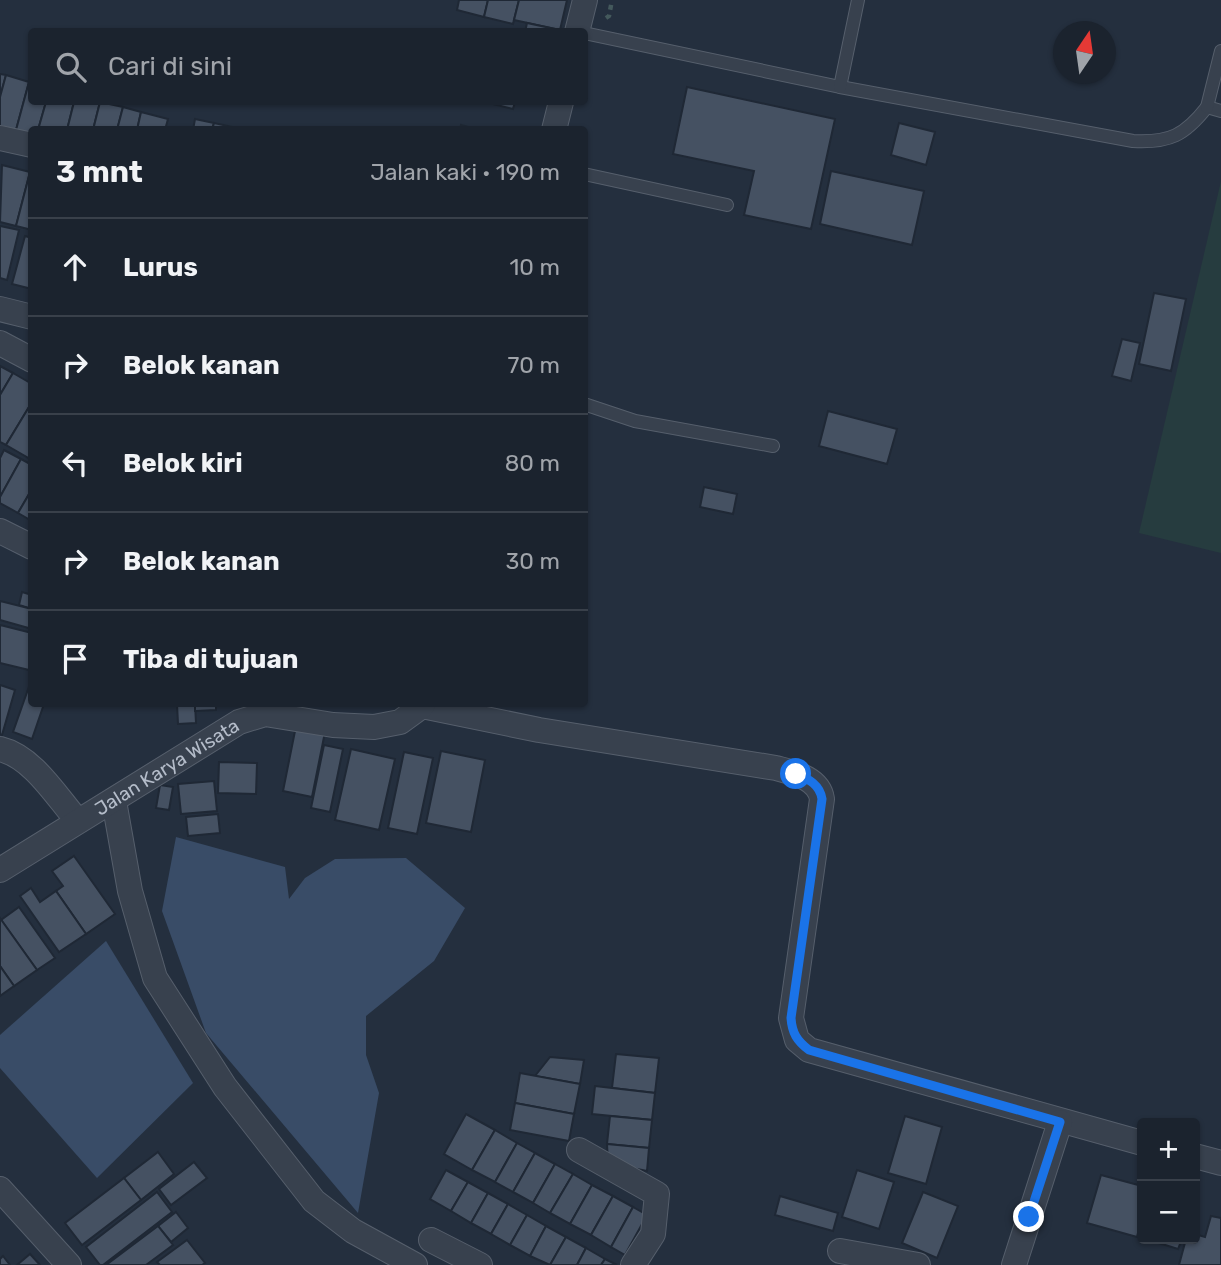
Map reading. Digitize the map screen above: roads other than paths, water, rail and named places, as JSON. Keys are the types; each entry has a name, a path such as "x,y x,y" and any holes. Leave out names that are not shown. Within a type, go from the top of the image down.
{"street":[{"path":"578,28 584,0"},
{"path":"555,126 560,105"},
{"path":"0,138 28,144"},
{"path":"0,309 28,316"},
{"path":"0,342 28,347"},
{"path":"0,342 28,358"},
{"path":"0,531 28,545"},
{"name":"Jalan Karya Wisata","path":"0,870 239,722 265,714 333,725 374,727 400,722 420,707"},
{"path":"432,707 539,730 776,768 808,779 820,789 822,799 791,1018 797,1040 809,1050 1137,1142"},
{"path":"0,749 9,751 30,765 77,820"},
{"path":"114,801 130,891 155,978 225,1087 314,1201 353,1231 415,1265"},
{"path":"1014,1265 1060,1122"},
{"path":"579,1150 657,1194 653,1234 632,1265"},
{"path":"1200,1157 1221,1163"},
{"path":"0,1189 69,1265"},
{"path":"431,1240 480,1265"},
{"path":"840,1251 918,1265"}],"lane":[{"path":"840,86 858,0"},
{"path":"588,34 840,86 1150,142 1166,141 1191,127 1207,107 1220,59"},
{"path":"1207,107 1221,111"},
{"path":"588,175 727,205"},
{"path":"588,405 635,421 773,446"}],"water":[{"path":"176,837 285,867 289,899 305,878 335,859 406,858 465,908 434,961 366,1016 366,1055 379,1093 358,1213 206,1033 162,911"},
{"path":"106,941 193,1083 97,1178 0,1068 0,1035"}]}
